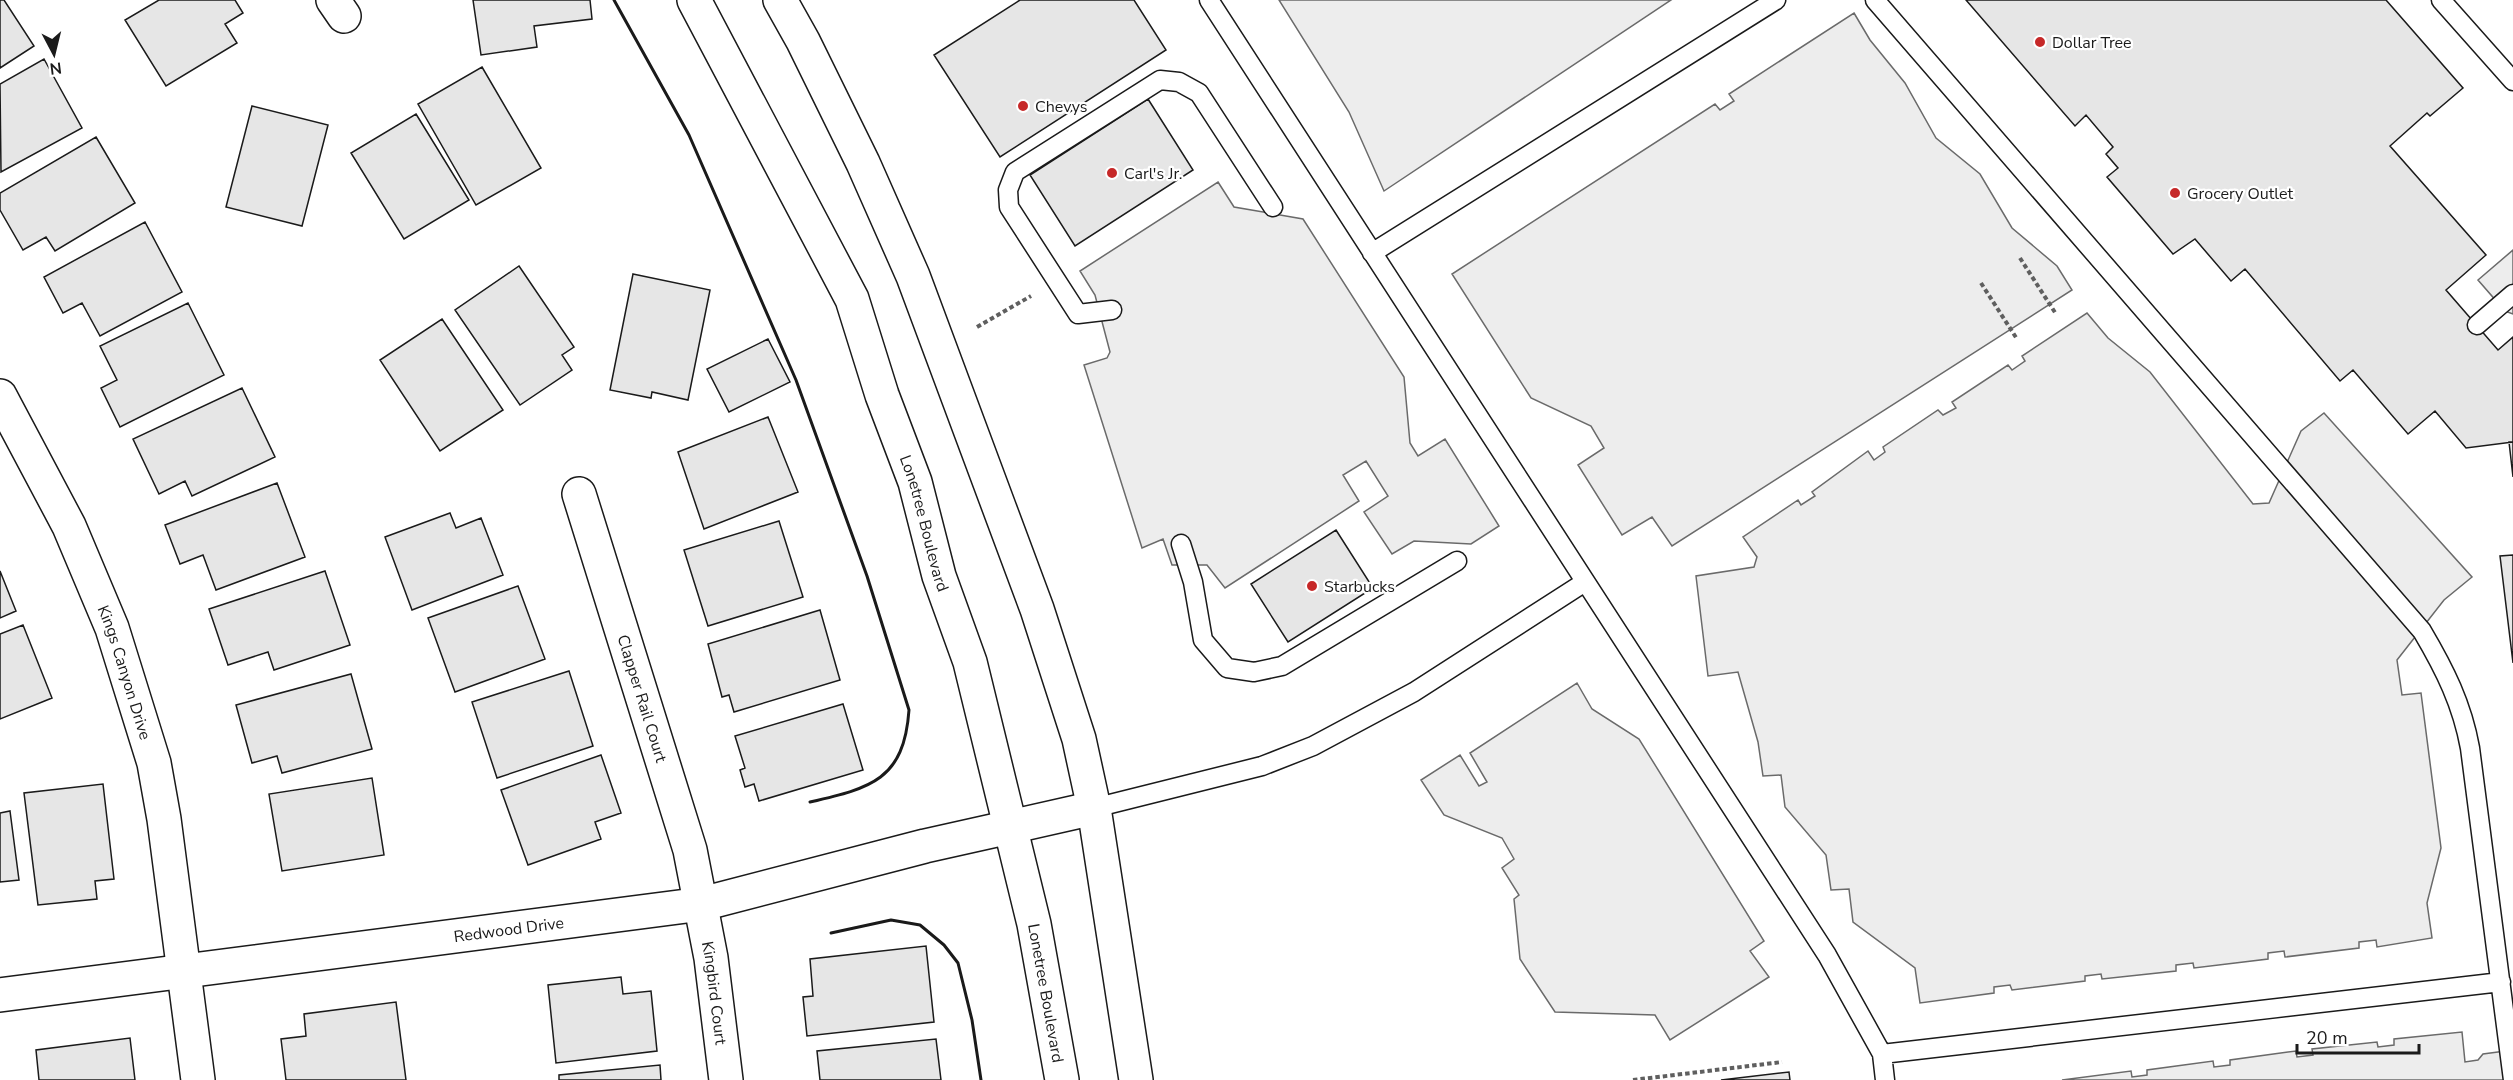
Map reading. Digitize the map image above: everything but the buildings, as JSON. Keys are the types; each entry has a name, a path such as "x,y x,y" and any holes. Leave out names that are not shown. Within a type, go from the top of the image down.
{"main road":[{"name":"Lonetree Boulevard","path":"694,0 852,299 882,395 915,482 939,576 970,662 1034,924 1062,1080"},
{"path":"789,3 863,163 945,354 1037,609 1079,739 1094,808 1136,1080"},
{"name":"Kings Canyon Drive","path":"0,396 69,526 112,628 154,763 164,819 198,1080"},
{"name":"Clapper Rail Court","path":"579,494 690,850 702,904"},
{"name":"Redwood Drive","path":"0,995 702,904 926,846 1094,808"},
{"name":"Kingbird Court","path":"702,904 726,1080"}],"lane":[{"path":"1209,0 1827,955 1882,1054 1885,1080"},
{"path":"1372,253 1776,0"},
{"path":"1875,0 2422,631 2447,673 2464,717 2513,1080"},
{"path":"2441,0 2513,81"},
{"path":"1113,310 1078,314 1009,207 1008,190 1015,172 1160,80 1179,82 1199,93 1273,207"},
{"path":"2477,325 2513,294"},
{"path":"1182,544 1203,640 1227,668 1254,672 1282,666 1456,561"},
{"path":"1094,808 1262,766 1313,746 1414,692 1585,582"},
{"path":"1882,1054 2501,982"}],"path":[{"path":"2020,258 2056,314"},
{"path":"1981,284 2017,339"},
{"path":"977,327 1037,292"},
{"path":"1633,1080 1782,1062"}],"shaded area":[{"path":"1279,0 1671,0 1384,191 1349,112"},
{"path":"1854,13 1870,40 1905,83 1936,138 1980,174 2012,228 2057,266 2072,290 1672,546 1652,517 1622,535 1578,465 1604,448 1591,426 1531,398 1452,274 1715,104 1720,110 1734,101 1729,94"},
{"path":"1218,182 1234,207 1303,219 1404,377 1410,443 1418,456 1445,439 1499,526 1471,544 1414,541 1392,554 1364,512 1388,496 1366,461 1343,475 1359,501 1225,588 1207,565 1172,565 1163,539 1142,548 1084,365 1107,358 1110,352 1095,295 1080,271"},
{"path":"2513,250 2513,314 2505,311 2478,280"},
{"path":"2087,313 2108,338 2150,372 2253,504 2269,503 2301,431 2324,413 2472,577 2444,600 2397,660 2402,695 2421,693 2441,848 2427,903 2432,938 2377,947 2376,940 2359,942 2359,948 2285,957 2284,951 2268,953 2268,959 2194,968 2193,963 2176,965 2176,971 2102,979 2101,974 2085,976 2085,981 2012,990 2010,985 1994,987 1994,993 1920,1003 1915,968 1853,922 1849,889 1831,890 1826,855 1785,807 1781,775 1763,776 1758,742 1738,672 1708,676 1696,576 1754,567 1757,557 1743,537 1798,500 1801,505 1815,496 1812,492 1868,451 1874,460 1885,452 1883,447 1938,410 1943,415 1956,408 1952,402 2008,365 2012,370 2025,361 2022,356"},
{"path":"1577,683 1592,709 1639,739 1764,941 1750,951 1769,977 1670,1040 1655,1015 1555,1012 1520,959 1514,899 1519,895 1502,868 1514,859 1502,838 1444,815 1421,780 1460,755 1479,786 1487,782 1470,753"},
{"path":"2462,1032 2465,1062 2478,1060 2483,1054 2513,1050 2513,1080 2062,1080 2131,1071 2132,1077 2147,1075 2147,1070 2213,1061 2214,1067 2230,1065 2230,1060 2296,1051 2297,1057 2313,1055 2312,1049 2377,1042 2378,1047 2394,1045 2394,1039"}],"wall":[{"path":"614,0 689,135 796,380 867,576 909,710 906,733 900,752 892,766 867,785 850,792 810,802"},
{"path":"831,933 891,920 920,925 944,945 958,963 972,1020 981,1080"}],"place":[{"name":"Dollar Tree","path":"2040,42"},
{"name":"Chevys","path":"1023,106"},
{"name":"Carl's Jr.","path":"1112,173"},
{"name":"Grocery Outlet","path":"2175,193"},
{"name":"Starbucks","path":"1312,586"}]}
